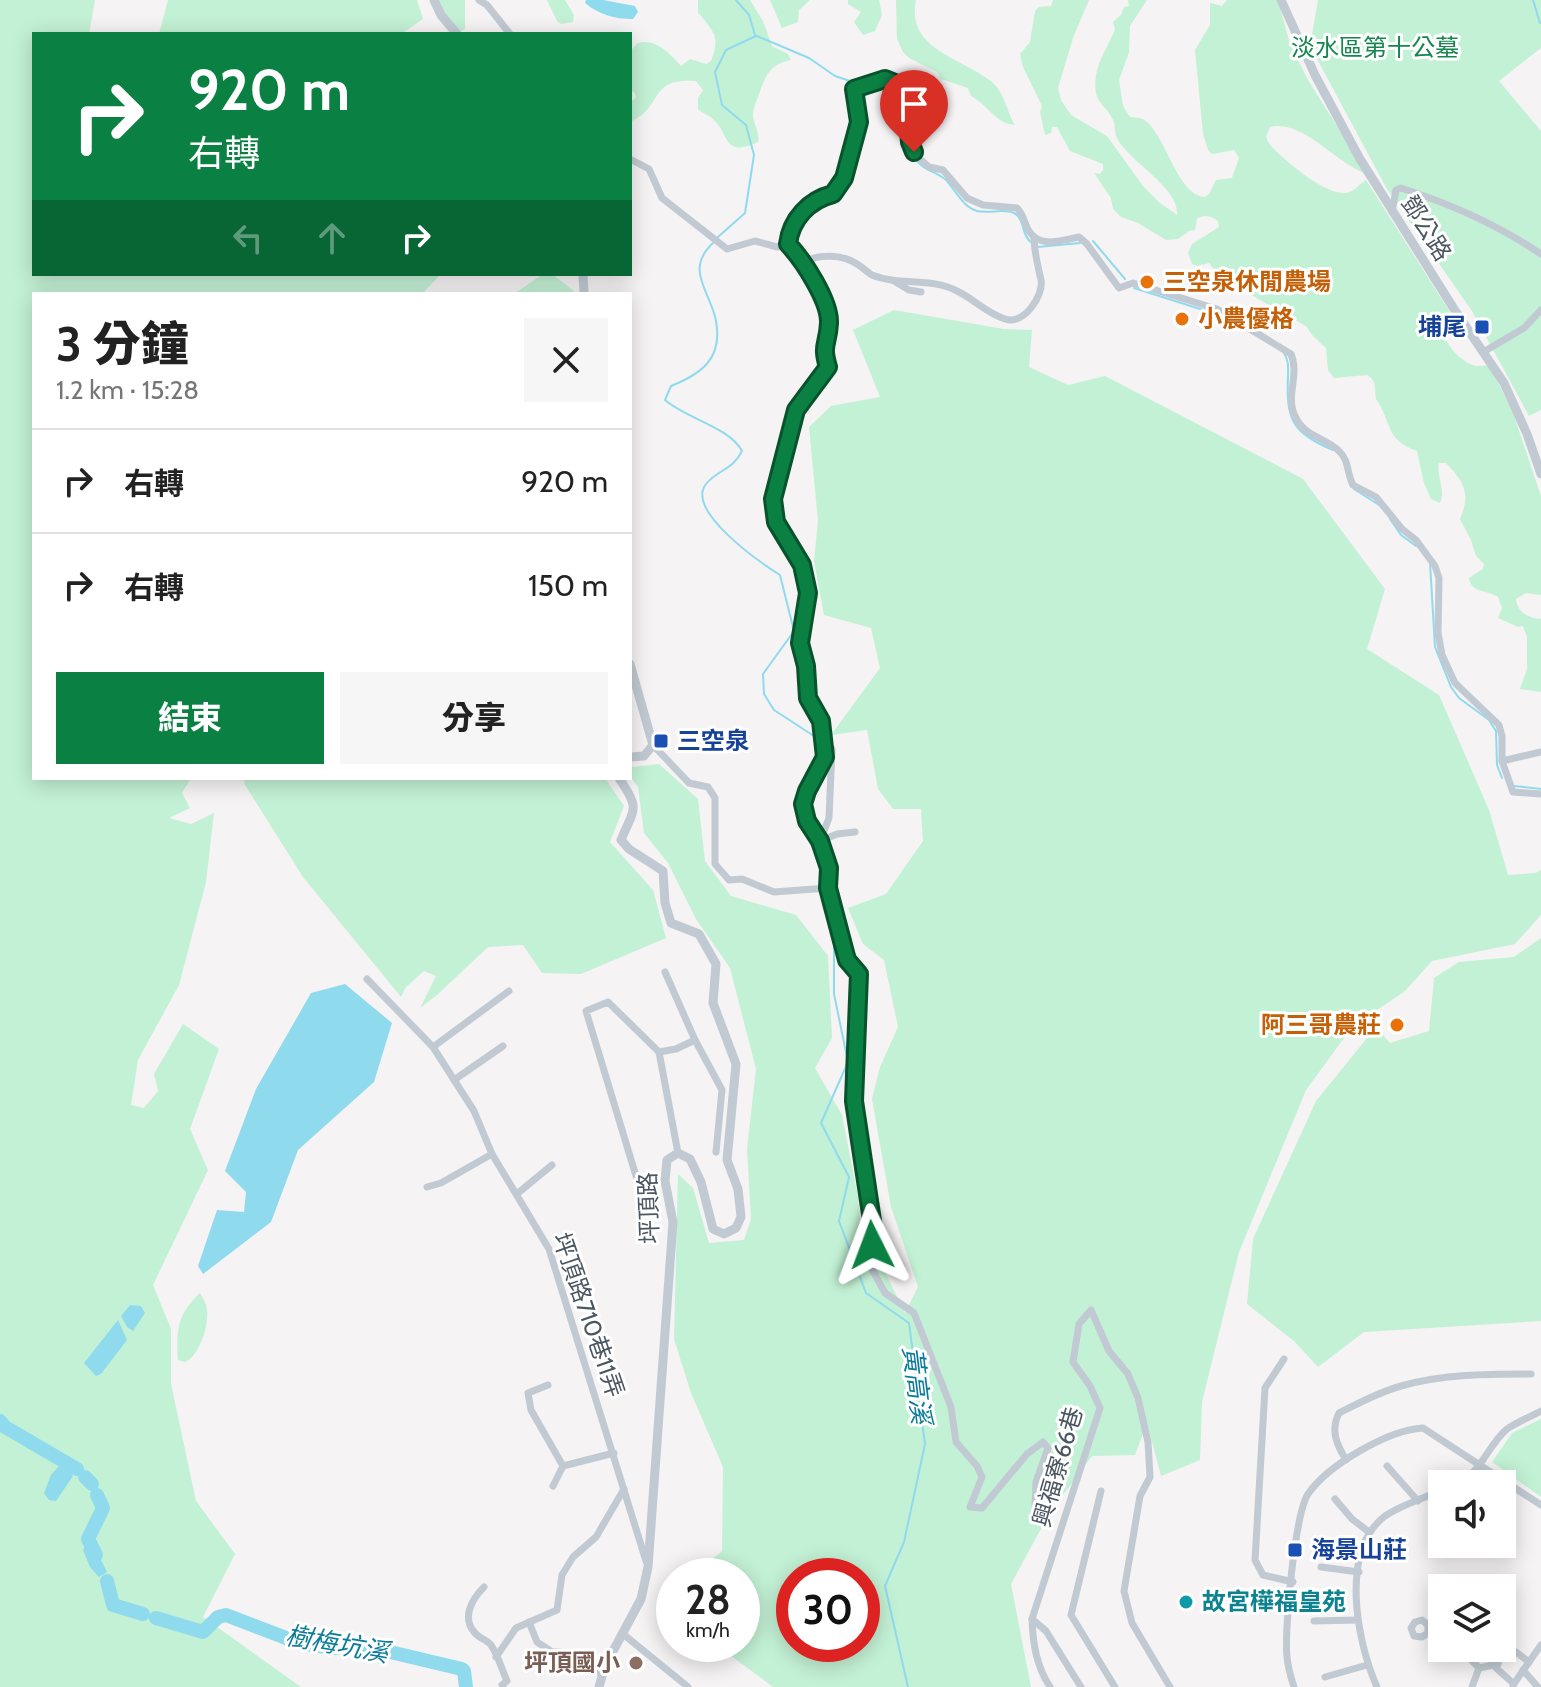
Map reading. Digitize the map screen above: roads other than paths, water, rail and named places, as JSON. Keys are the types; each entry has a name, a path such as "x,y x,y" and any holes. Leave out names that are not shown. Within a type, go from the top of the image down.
{"street":[{"path":"434,0 441,15 455,32"},
{"path":"479,0 487,5 508,32"},
{"name":"鄧公路","path":"1281,0 1315,75 1392,212 1504,383 1541,474"},
{"path":"788,244 794,221 821,197 833,194 844,178 859,122 854,89 885,79 905,87 910,142 920,159 929,167 943,170 967,198 983,205 1017,208 1024,215 1034,237 1041,280 1026,316 1008,321 977,306 958,291 871,274 848,260 816,256 804,262"},
{"path":"632,160 649,169 662,198 727,249 755,241 777,247 788,244"},
{"path":"1392,212 1396,190 1401,188 1447,202 1541,254"},
{"path":"1034,237 1043,243 1079,237 1119,288 1133,283 1217,309 1291,354 1295,372 1291,403 1298,423 1321,442 1342,453 1350,481 1376,497 1402,529 1416,540 1435,566 1439,578 1438,633 1442,655 1455,683 1499,725 1502,761 1513,792 1541,794"},
{"path":"788,244 804,262 830,321 823,350 828,367 796,410 773,499 776,522 802,565 808,593 800,643 806,666 808,698 821,721 825,757 803,804 807,821 820,841 829,868 828,888 847,960 859,974 854,1101 874,1234 868,1262 885,1293 914,1313 951,1407 956,1442 977,1466 982,1477 970,1507 982,1508 1027,1454 1043,1442 1048,1448 1036,1482 1035,1505"},
{"path":"888,278 909,290 921,292"},
{"path":"1485,351 1524,328 1541,310"},
{"path":"632,671 653,745 689,783 708,787 715,798 715,864 729,880 742,879 774,892 828,888"},
{"path":"632,757 644,756 653,745"},
{"path":"820,841 829,818 832,749"},
{"path":"1502,761 1541,752"},
{"name":"坪頂路","path":"599,1687 602,1674 641,1599 648,1567 673,1222 665,1181 667,1160 678,1153 690,1159 701,1182 713,1229 724,1234 736,1228 741,1217 738,1189 727,1160 736,1064 713,1003 716,964 699,934 671,923 665,903 663,871 629,849 621,840 633,812 634,800 620,780"},
{"path":"820,841 837,834 855,832"},
{"path":"665,972 695,1040 722,1090 716,1152"},
{"name":"坪頂路710巷11弄","path":"367,979 433,1047 474,1111 492,1154 549,1249 648,1567"},
{"path":"433,1047 509,991"},
{"path":"643,1199 586,1011 608,1002 659,1052 678,1153"},
{"path":"659,1052 676,1049 695,1040"},
{"path":"454,1080 503,1046"},
{"path":"427,1187 441,1183 492,1154"},
{"path":"518,1193 552,1165"},
{"name":"興福寮66巷","path":"1050,1687 1040,1671 1033,1643 1032,1619 1100,1408 1090,1386 1073,1362 1079,1324 1091,1310 1109,1351 1128,1374 1138,1398 1148,1442 1150,1477 1140,1496 1124,1591 1132,1623 1170,1687"},
{"path":"1284,1359 1265,1388 1255,1560 1263,1575 1293,1582"},
{"path":"1346,1460 1335,1441 1336,1418 1339,1413 1363,1401 1402,1385 1455,1376 1531,1374"},
{"path":"548,1385 528,1393 531,1410 563,1466"},
{"path":"1476,1470 1506,1430 1541,1411"},
{"path":"1294,1687 1287,1657 1287,1621 1301,1510 1317,1482 1333,1468 1394,1434 1423,1428 1541,1505"},
{"path":"553,1486 563,1466 614,1453"},
{"path":"1387,1466 1418,1501"},
{"path":"496,1657 516,1628 557,1610 562,1575 573,1557 596,1537 624,1489"},
{"path":"1101,1491 1071,1615 1115,1687"},
{"path":"1377,1687 1367,1665 1358,1620 1356,1602 1361,1551 1369,1532 1386,1516 1428,1496"},
{"path":"1335,1499 1352,1519 1369,1532"},
{"path":"637,1536 651,1541"},
{"path":"1321,1567 1359,1572"},
{"path":"484,1587 470,1606 469,1621 473,1632 490,1644 507,1681 503,1687"},
{"path":"1032,1619 1046,1631 1081,1687"},
{"path":"1314,1621 1358,1620"},
{"path":"529,1622 537,1642 602,1674"},
{"path":"623,1634 688,1687"},
{"path":"1529,1662 1516,1652 1508,1651 1496,1668 1516,1685 1541,1645"},
{"path":"1473,1662 1479,1668"},
{"path":"1479,1668 1498,1664"},
{"path":"1325,1677 1367,1665"},
{"path":"1472,1687 1479,1668"},
{"path":"1523,1670 1538,1687"}],"water":[{"path":"586,0 635,6 638,12 633,19 613,17 591,7 585,3"},
{"path":"345,984 392,1023 374,1082 298,1150 271,1222 203,1274 198,1266 217,1210 244,1212 246,1192 225,1171 256,1089 311,993"},
{"path":"130,1305 141,1306 145,1313 133,1331 121,1316"},
{"path":"118,1320 127,1340 101,1374 96,1376 84,1363"},
{"path":"59,1466 73,1476 56,1501 49,1500 44,1493 51,1475"},
{"path":"91,1537 95,1537 93,1544 107,1572 99,1577 90,1567 83,1550"}],"waterway":[{"name":"黃高溪","path":"736,0 749,15 755,35"},
{"path":"1533,0 1540,23"},
{"name":"黃高溪","path":"718,237 745,213 754,155 746,125 722,105 715,72 726,50 756,36"},
{"path":"757,36 809,58 835,76 850,81 890,71 899,77"},
{"path":"900,90 906,140 914,158 947,181 972,209 1017,215 1032,243"},
{"path":"1093,241 1125,279"},
{"name":"黃高溪","path":"714,242 705,252 700,272 716,321 716,346 713,355 700,370 671,386 665,400 718,429 742,451 734,462 706,484 702,495 706,508 728,535 780,575 794,631 763,674 764,694 774,710 817,738 821,750 801,789 799,806 819,863 823,886"},
{"path":"1038,247 1080,243"},
{"path":"1134,288 1230,321"},
{"path":"1284,353 1288,364 1288,404 1294,423 1308,437 1333,450"},
{"path":"1354,489 1379,505"},
{"path":"1390,519 1401,535 1416,546"},
{"path":"1430,563 1435,647 1451,687 1459,698 1489,720 1496,731 1497,765 1502,778"},
{"path":"1514,786 1541,789"},
{"name":"黃高溪","path":"823,893 834,944 834,994 848,1062 821,1123 849,1177 839,1221 866,1293 909,1323 925,1444 904,1542 885,1586 908,1687"},
{"name":"樹梅坑溪","path":"0,1421 5,1427 77,1469"},
{"name":"樹梅坑溪","path":"85,1477 92,1484"},
{"name":"樹梅坑溪","path":"96,1555 88,1539 103,1508 97,1495"},
{"name":"樹梅坑溪","path":"107,1581 113,1605 143,1614"},
{"name":"樹梅坑溪","path":"156,1618 203,1632 218,1617 226,1615 302,1644 336,1648 369,1647 462,1669 466,1687"}],"place":[{"name":"三空泉休閒農場","path":"1147,282"},
{"name":"小農優格","path":"1182,319"},
{"name":"埔尾","path":"1482,327"},
{"name":"三空泉","path":"661,741"},
{"name":"阿三哥農莊","path":"1397,1025"},
{"name":"海景山莊","path":"1295,1550"},
{"name":"故宮樺福皇苑","path":"1186,1602"},
{"name":"坪頂國小","path":"636,1663"}],"park label":[{"name":"淡水區第十公墓","path":"1375,48"}]}
